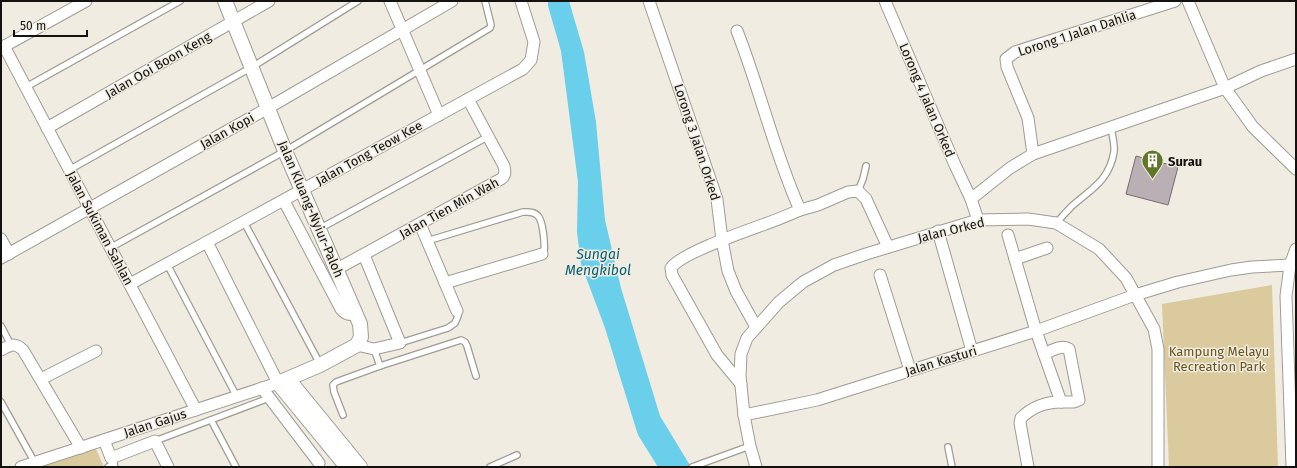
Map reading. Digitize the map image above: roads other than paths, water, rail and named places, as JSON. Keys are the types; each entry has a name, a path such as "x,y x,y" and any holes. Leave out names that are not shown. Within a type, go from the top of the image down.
{"street":[{"path":"2,47 85,1"},
{"name":"Jalan Kluang-Nyiur-Paloh","path":"225,1 285,151 356,314 361,330 361,337 357,345"},
{"name":"Jalan Ooi Boon Keng","path":"47,128 270,1"},
{"path":"390,1 439,115"},
{"name":"Jalan Kopi","path":"5,256 268,108 452,1"},
{"name":"Jalan Tong Teow Kee","path":"130,284 523,69 531,60 534,42 521,1"},
{"name":"Lorong 3 Jalan Orked","path":"649,1 717,199 722,240 728,271 736,291 756,327"},
{"name":"Lorong 4 Jalan Orked","path":"885,1 971,199 978,220"},
{"name":"Lorong 1 Jalan Dahlia","path":"1033,154 1028,118 1007,67 1006,58 1015,52 1175,1"},
{"path":"1188,1 1225,88 1253,128 1296,169"},
{"path":"737,30 749,60 776,145 800,210"},
{"name":"Jalan Sukiman Sahlan","path":"2,47 26,87 196,410"},
{"path":"971,199 1010,168 1033,154 1225,88 1261,71 1296,59"},
{"name":"Jalan Tien Min Wah","path":"337,269 504,176 504,166 468,99"},
{"path":"741,384 717,355 672,275 671,268 673,264 722,240 767,224 800,210 818,205 848,192 858,191 866,198 888,247"},
{"path":"284,200 341,309 344,313 350,315 356,314"},
{"name":"Jalan Orked","path":"756,467 744,415 740,376 741,354 747,338 779,302 803,282 834,265 888,247 978,220 1028,219 1056,223 1099,250 1126,278 1154,329 1158,349 1158,467"},
{"path":"420,224 457,311"},
{"path":"938,231 972,351"},
{"path":"1008,235 1036,331 1061,402"},
{"path":"1,239 5,256"},
{"path":"207,242 283,381 336,446 360,467"},
{"path":"1015,259 1047,248"},
{"path":"1292,467 1286,296 1290,265 1296,249"},
{"path":"445,283 542,254"},
{"path":"283,381 320,365 357,345 374,349 400,343 364,255"},
{"name":"Jalan Kasturi","path":"744,415 817,400 1036,331 1135,295 1178,282 1252,267 1290,265"},
{"path":"880,275 910,370"},
{"path":"1,350 11,345 18,345 23,350 80,448"},
{"path":"1028,467 1020,423 1021,418 1025,414 1044,404 1078,402 1080,398 1069,349 1063,346 1044,354"},
{"path":"40,379 96,351"},
{"name":"Jalan Gajus","path":"21,467 283,381"},
{"path":"262,388 316,465 336,446"},
{"path":"104,440 112,464 155,441 168,467"},
{"path":"336,446 347,467"}],"lane":[{"path":"26,87 180,1"},
{"path":"69,170 252,67 358,1"},
{"path":"110,248 285,151 490,28 491,24 485,1"},
{"path":"1056,223 1071,207 1106,176 1114,152 1111,127"},
{"path":"319,229 489,136"},
{"path":"858,191 866,166"},
{"path":"427,241 522,212 532,212 538,215 540,220 545,245 544,252 542,254"},
{"path":"244,222 320,365"},
{"path":"167,264 237,397"},
{"path":"400,343 448,328 455,323 458,316 457,311"},
{"path":"1,326 11,345"},
{"path":"343,415 334,392 333,385 336,382 461,340 465,342 467,346 476,376"},
{"path":"374,349 380,366"},
{"path":"155,441 270,398"},
{"path":"1,402 35,463"},
{"path":"211,420 236,467"},
{"path":"692,467 750,446"},
{"path":"948,447 952,467"},
{"path":"490,467 517,455"}],"water":[{"name":"Sungai Mengkibol","path":"548,1 569,1 584,52 596,122 605,220 621,288 660,416 691,467 658,467 638,435 605,328 581,264 577,232 578,182 561,51 548,6"}],"place":[{"name":"Surau","path":"1152,180"}],"park label":[{"name":"Kampung Melayu Recreation Park","path":"1219,358"}]}
